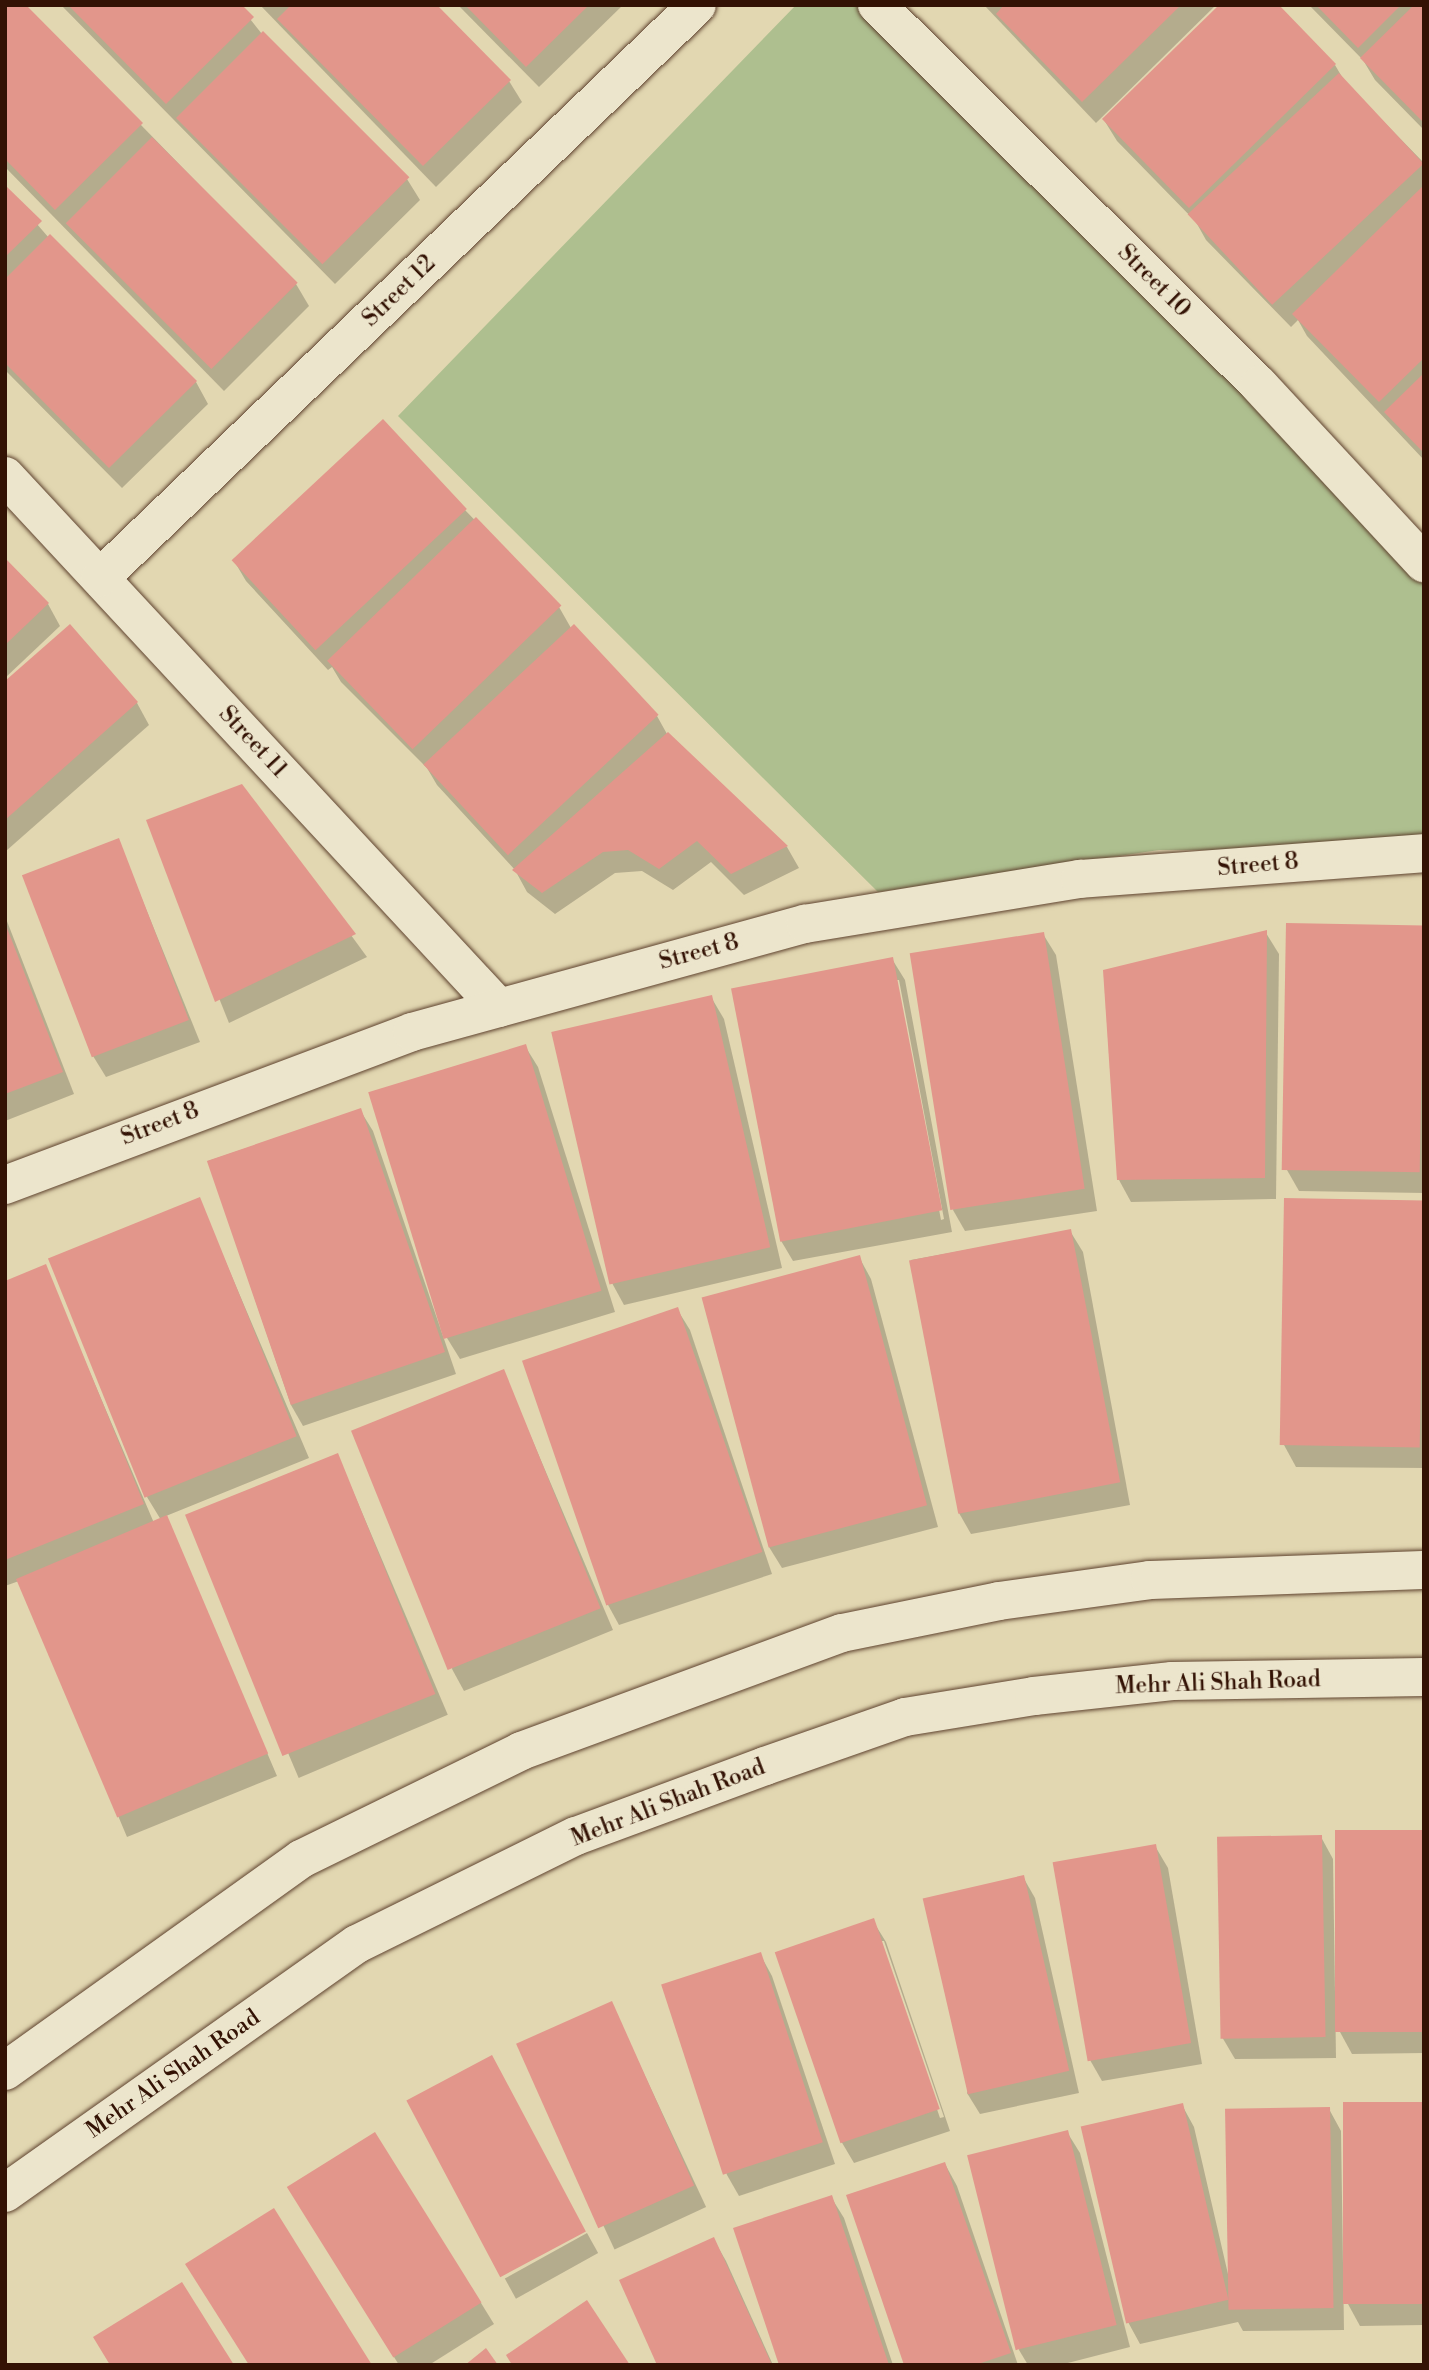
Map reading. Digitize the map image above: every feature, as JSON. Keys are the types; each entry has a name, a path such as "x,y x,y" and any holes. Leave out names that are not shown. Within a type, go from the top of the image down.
{"street":[{"name":"Street 12","path":"100,578 697,5"},
{"name":"Street 10","path":"877,5 1259,384 1424,563"},
{"name":"Street 11","path":"5,476 499,1008"},
{"name":"Street 8","path":"5,1185 412,1032 805,924 1080,879 1424,853"},
{"path":"5,2071 301,1859 521,1751 842,1633 999,1601 1150,1580 1424,1570"},
{"name":"Mehr Ali Shah Road","path":"5,2193 356,1944 576,1836 752,1771 905,1717 1034,1696 1172,1681 1424,1677"}],"green space":[{"path":"796,5 876,5 1424,563 1424,850 1159,850 878,892 398,416"}],"building":[{"path":"5,5 26,5 143,123 55,210 5,159"},
{"path":"68,5 242,5 254,17 166,104"},
{"path":"291,5 437,5 511,80 423,166 277,19"},
{"path":"465,5 589,5 526,67"},
{"path":"1004,5 1181,5 1082,102 996,14"},
{"path":"1219,5 1279,5 1336,64 1189,208 1102,119"},
{"path":"1316,5 1401,5 1358,48"},
{"path":"1414,5 1424,5 1424,123 1360,58"},
{"path":"263,31 409,177 322,264 176,118"},
{"path":"1339,73 1424,164 1272,305 1188,214"},
{"path":"152,137 298,283 211,369 66,223"},
{"path":"5,185 42,221 5,257"},
{"path":"1424,185 1424,358 1379,402 1292,314"},
{"path":"50,234 197,381 109,468 5,363 5,279"},
{"path":"1424,373 1424,453 1384,412"},
{"path":"383,419 467,509 315,650 232,560"},
{"path":"476,517 561,605 413,749 327,661"},
{"path":"5,558 49,603 5,645"},
{"path":"70,624 138,702 5,820 5,681"},
{"path":"574,624 659,715 508,855 423,764"},
{"path":"668,732 788,846 731,874 697,841 659,869 628,850 603,852 542,893 512,870"},
{"path":"242,784 356,934 215,1002 146,820"},
{"path":"119,838 189,1020 92,1057 22,875"},
{"path":"5,923 63,1072 5,1094"},
{"path":"1286,923 1424,925 1420,1172 1282,1170"},
{"path":"1267,930 1265,1178 1117,1180 1103,970"},
{"path":"1044,932 1085,1189 950,1210 910,953"},
{"path":"893,957 942,1210 780,1242 731,988"},
{"path":"712,995 770,1247 609,1284 551,1032"},
{"path":"526,1044 601,1291 444,1339 368,1092"},
{"path":"361,1108 445,1352 291,1405 207,1161"},
{"path":"200,1197 297,1436 145,1498 48,1258"},
{"path":"1284,1198 1424,1200 1420,1447 1280,1445"},
{"path":"1071,1229 1120,1482 958,1514 909,1260"},
{"path":"860,1255 927,1505 769,1548 702,1297"},
{"path":"46,1264 144,1504 5,1560 5,1281"},
{"path":"678,1307 762,1552 606,1606 522,1361"},
{"path":"504,1369 601,1608 448,1670 351,1431"},
{"path":"338,1453 435,1694 282,1756 185,1515"},
{"path":"167,1515 268,1753 117,1817 16,1579"},
{"path":"1335,1830 1424,1830 1424,2032 1335,2032"},
{"path":"1322,1835 1326,2037 1221,2039 1217,1837"},
{"path":"1156,1844 1191,2043 1088,2061 1053,1862"},
{"path":"1024,1875 1069,2071 968,2094 923,1898"},
{"path":"874,1918 940,2109 840,2143 775,1952"},
{"path":"761,1952 823,2142 723,2175 661,1984"},
{"path":"612,2001 694,2186 598,2228 516,2044"},
{"path":"492,2055 586,2232 500,2277 406,2101"},
{"path":"1343,2102 1424,2102 1424,2304 1343,2304"},
{"path":"1183,2103 1228,2300 1126,2323 1081,2127"},
{"path":"1330,2107 1334,2308 1229,2310 1225,2109"},
{"path":"1068,2130 1117,2325 1016,2350 967,2155"},
{"path":"375,2132 482,2302 393,2358 287,2187"},
{"path":"945,2162 1011,2353 975,2365 904,2365 846,2195"},
{"path":"832,2195 889,2365 779,2365 733,2228"},
{"path":"274,2208 372,2365 249,2365 185,2264"},
{"path":"714,2237 772,2365 657,2365 619,2280"},
{"path":"182,2282 234,2365 110,2365 93,2337"},
{"path":"587,2300 630,2365 512,2365 506,2355"},
{"path":"486,2348 498,2365 465,2365"}]}
